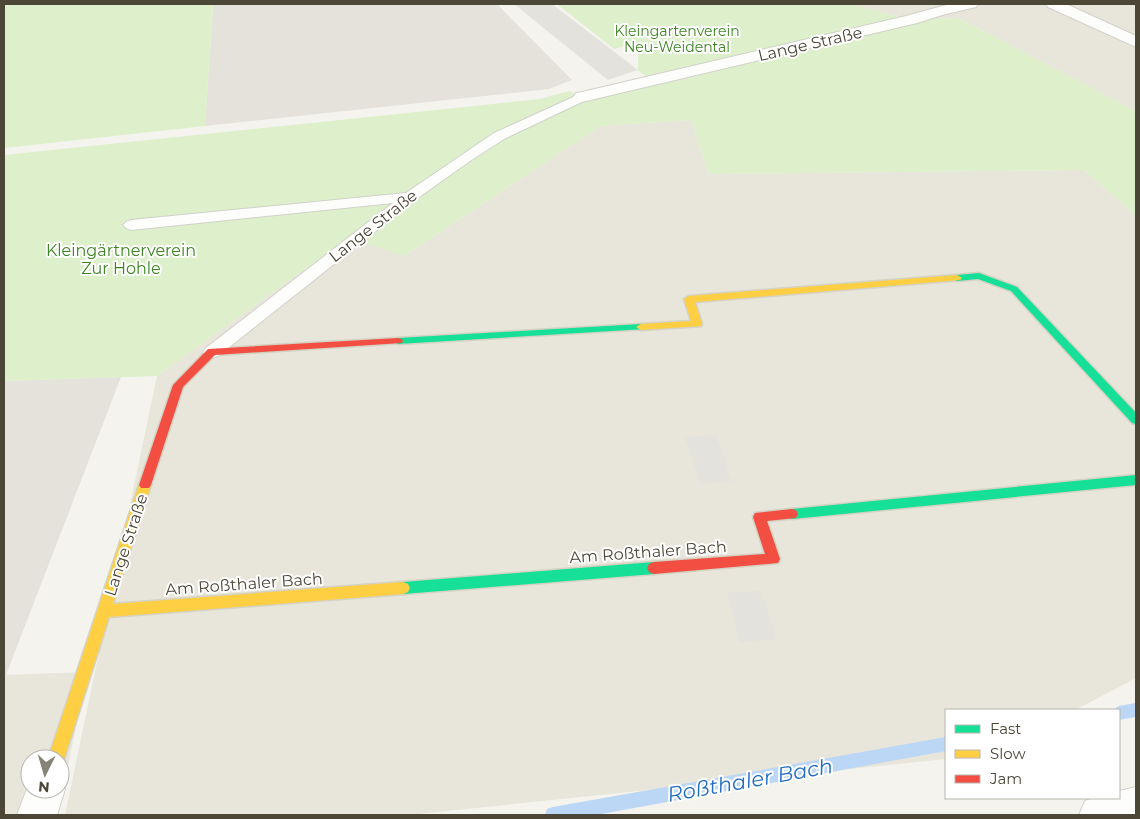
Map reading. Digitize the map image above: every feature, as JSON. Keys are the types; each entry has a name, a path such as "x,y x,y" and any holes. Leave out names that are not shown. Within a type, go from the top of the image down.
{"street":[{"name":"Lange Straße","path":"582,97 911,20 938,11 970,4"},
{"path":"1054,4 1136,42"},
{"path":"212,352 697,324 689,299 979,276 1014,289 1136,420"},
{"name":"Lange Straße","path":"59,749 178,385 212,352"},
{"name":"Am Roßthaler Bach","path":"105,611 773,559 759,517 1136,480"},
{"path":"37,815 43,799"},
{"path":"1099,815 1136,806"}],"lane":[{"name":"Lange Straße","path":"212,352 410,197 500,136 582,97"},
{"path":"131,225 410,197"}],"shaded area":[{"path":"497,4 572,80 549,89 205,126 213,5"},
{"path":"514,4 552,4 638,70 608,80"},
{"path":"851,4 1136,4 1136,111 958,18 911,20"},
{"path":"691,120 709,174 1084,170 1136,216 1136,678 1077,709 945,709 945,759 408,815 65,815 68,799 70,799 70,791 157,376 352,235 404,256 601,126"},
{"path":"121,377 6,675 4,675 4,381"},
{"path":"716,435 732,481 700,484 685,437"},
{"path":"761,591 776,639 740,642 727,593"},
{"path":"87,672 70,756 70,749 20,749 20,799 61,799 58,815 4,815 4,675"}],"green space":[{"path":"4,4 225,4 213,5 205,126 4,148"},
{"path":"557,4 851,4 911,20 958,18 1136,111 1136,216 1084,170 709,174 691,120 601,126 404,256 364,243 352,235 157,376 4,381 4,155 540,99 569,91 582,97 651,81 638,70 638,48 632,44 614,49"}],"waterway":[{"name":"Roßthaler Bach","path":"1120,713 1136,710"},
{"name":"Roßthaler Bach","path":"553,815 945,744"}],"traffic: fast":[{"path":"957,278 979,276 1014,289 1136,420"},
{"path":"398,341 641,327"},
{"path":"792,514 1136,480"},
{"path":"403,588 654,568"}],"traffic: slow":[{"path":"641,327 697,324 689,299 957,278"},
{"path":"59,749 145,485"},
{"path":"105,611 403,588"}],"traffic: jam":[{"path":"145,485 178,385 212,352 398,341"},
{"path":"654,568 773,559 759,517 792,514"}],"park label":[{"name":"Kleingartenverein Neu-Weidental","path":"677,40"},
{"name":"Kleingärtnerverein Zur Hohle","path":"121,259"}]}
